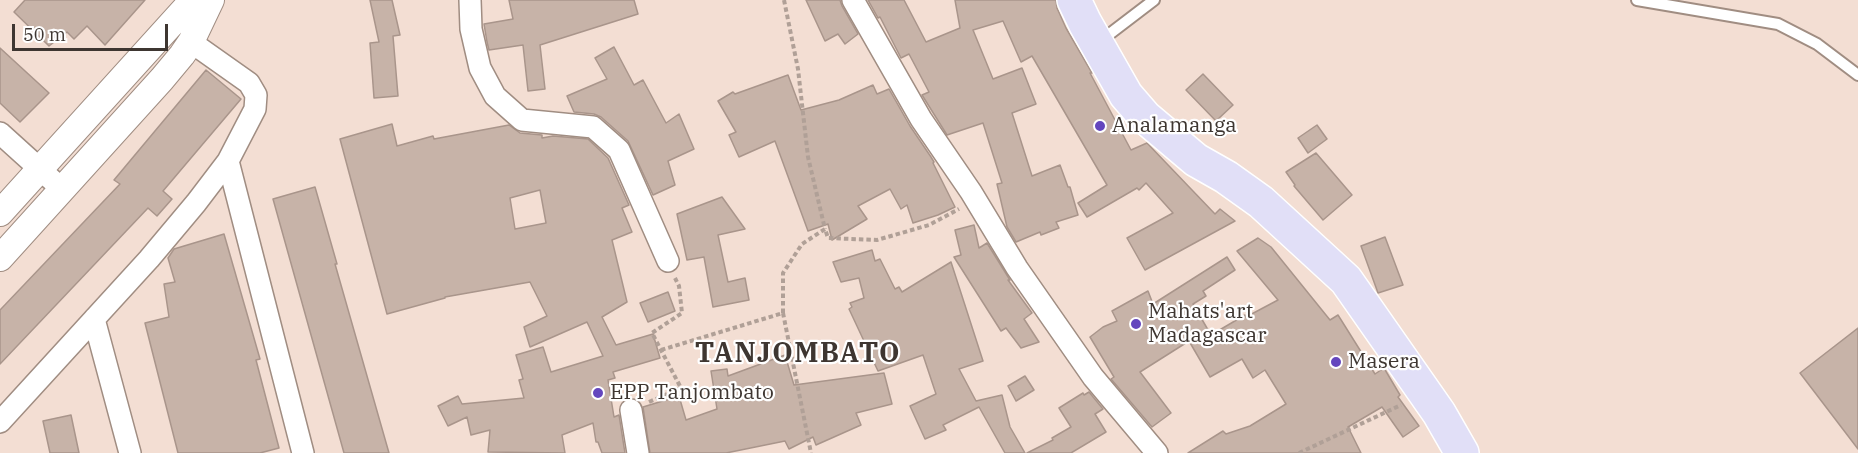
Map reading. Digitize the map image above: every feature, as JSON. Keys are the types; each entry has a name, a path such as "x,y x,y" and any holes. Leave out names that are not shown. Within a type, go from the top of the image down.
{"main road":[{"path":"1074,0 1126,95 1144,117 1196,160 1261,201 1346,280 1426,394 1462,453"}],"street":[{"path":"0,213 193,0"},
{"path":"0,258 162,79 191,42 211,0"},
{"path":"470,0 471,29 480,68 495,96 522,120 593,127 619,150 668,261"},
{"path":"853,0 921,119 976,201 1017,268 1093,377 1157,453"},
{"path":"0,422 183,219 228,161 255,109 256,95 249,83 191,42"},
{"path":"0,133 63,190"},
{"path":"228,161 303,453"},
{"path":"94,319 130,453"},
{"path":"631,410 638,453"}],"lane":[{"path":"1097,44 1154,0"},
{"path":"1637,0 1778,24 1817,44 1858,75"}],"path":[{"path":"784,0 798,69 807,157 828,238 877,240 929,225 976,201"},
{"path":"811,453 783,313 783,273 801,244 825,229"},
{"path":"631,410 681,388 652,333 682,313 679,286 668,261"},
{"path":"660,350 783,313"},
{"path":"1299,453 1426,394"}],"building":[{"path":"25,0 145,0 105,45 87,26 74,39 67,32 49,46 14,12"},
{"path":"370,0 392,0 400,35 393,36 398,96 374,98 370,43 379,42"},
{"path":"509,0 634,0 638,14 540,45 545,89 528,91 523,45 489,50 487,42 484,24 513,19"},
{"path":"806,0 840,0 858,34 845,44 838,34 825,41"},
{"path":"868,0 904,0 926,42 960,28 955,0 1056,0 1066,28 1131,150 1147,143 1215,214 1220,209 1235,221 1145,270 1127,238 1173,213 1146,183 1139,190 1137,188 1087,217 1078,203 1107,185 1032,56 1021,62 1003,21 973,30 993,79 1022,68 1036,104 1012,113 1032,176 1060,165 1068,187 1070,187 1078,215 1056,222 1059,228 1041,235 1040,232 1016,242 1007,227 997,184 1002,183 983,123 947,135 922,95 929,92 909,54 901,58 880,17 878,18"},
{"path":"614,47 634,85 643,80 666,123 679,114 694,149 668,161 675,185 653,195 628,141 601,117 574,112 567,96 607,79 595,58"},
{"path":"0,48 49,93 20,122 0,103"},
{"path":"206,70 241,99 163,191 172,199 157,216 148,208 0,364 0,310 120,184 114,180"},
{"path":"1203,74 1233,105 1216,121 1186,90"},
{"path":"788,75 801,110 839,100 873,85 877,94 889,89 934,162 955,207 913,223 907,205 901,209 890,189 858,206 867,219 832,240 828,224 808,231 775,141 739,157 729,135 736,132 718,101 733,92 735,94"},
{"path":"392,124 397,146 433,136 434,139 509,125 520,133 542,135 542,138 553,136 588,139 608,158 629,205 622,208 632,232 612,240 627,302 602,317 616,345 653,334 660,358 613,372 615,378 608,380 614,417 619,415 625,453 602,453 596,442 593,423 562,435 565,453 488,452 490,430 471,435 467,417 448,426 438,406 458,396 462,404 524,398 519,380 523,379 516,355 543,347 551,372 603,356 587,322 530,347 524,327 547,316 530,282 445,297 387,314 340,139","holes":["540,190 546,223 515,229 510,198"]},
{"path":"1317,125 1327,139 1308,153 1298,138"},
{"path":"1316,153 1352,195 1323,220 1294,186 1286,172"},
{"path":"315,187 389,453 344,453 273,199"},
{"path":"722,197 745,229 718,235 728,282 745,278 749,300 713,307 704,257 687,260 677,214"},
{"path":"974,225 979,248 987,243 1010,280 1008,280 1032,313 1024,319 1039,342 1021,348 1006,328 1001,331 954,257 961,255 955,230"},
{"path":"224,234 260,359 256,360 279,448 260,453 178,453 145,323 169,317 164,284 175,282 168,258 174,249"},
{"path":"1385,237 1403,285 1378,293 1361,246"},
{"path":"1258,238 1271,247 1330,320 1338,315 1375,374 1384,368 1400,395 1398,397 1419,426 1403,437 1382,407 1348,427 1361,453 1188,453 1223,431 1226,434 1250,426 1286,404 1265,370 1253,378 1242,359 1210,377 1189,341 1140,372 1171,413 1152,427 1111,379 1114,377 1090,337 1103,327 1117,321 1112,311 1148,291 1153,304 1227,257 1235,270 1203,291 1206,296 1193,304 1211,335 1245,315 1246,317 1278,300 1237,251"},
{"path":"872,250 875,261 880,259 895,289 899,287 902,292 951,262 983,361 959,369 976,401 1002,395 1010,427 1025,453 1005,453 979,407 943,425 946,430 925,439 910,406 936,394 923,355 878,371 849,309 852,307 850,303 864,298 859,278 841,282 833,262"},
{"path":"668,292 675,311 648,322 640,303"},
{"path":"1858,328 1858,449 1800,373"},
{"path":"785,355 794,385 884,373 892,404 856,413 861,425 816,445 813,437 789,449 785,441 726,453 650,453 643,407 679,396 686,420 717,409 711,371 727,369 728,376"},
{"path":"1025,376 1034,390 1016,401 1008,386"},
{"path":"1089,392 1103,409 1095,414 1106,432 1071,453 1027,453 1053,440 1052,438 1071,427 1059,408 1083,393 1084,395"},
{"path":"71,415 79,453 50,453 43,421"}],"place":[{"name":"Analamanga","path":"1100,126"},
{"name":"Mahats'art Madagascar","path":"1136,324"},
{"name":"Masera","path":"1336,362"},
{"name":"EPP Tanjombato","path":"598,393"}],"district":[{"name":"TANJOMBATO","path":"798,354"}]}
